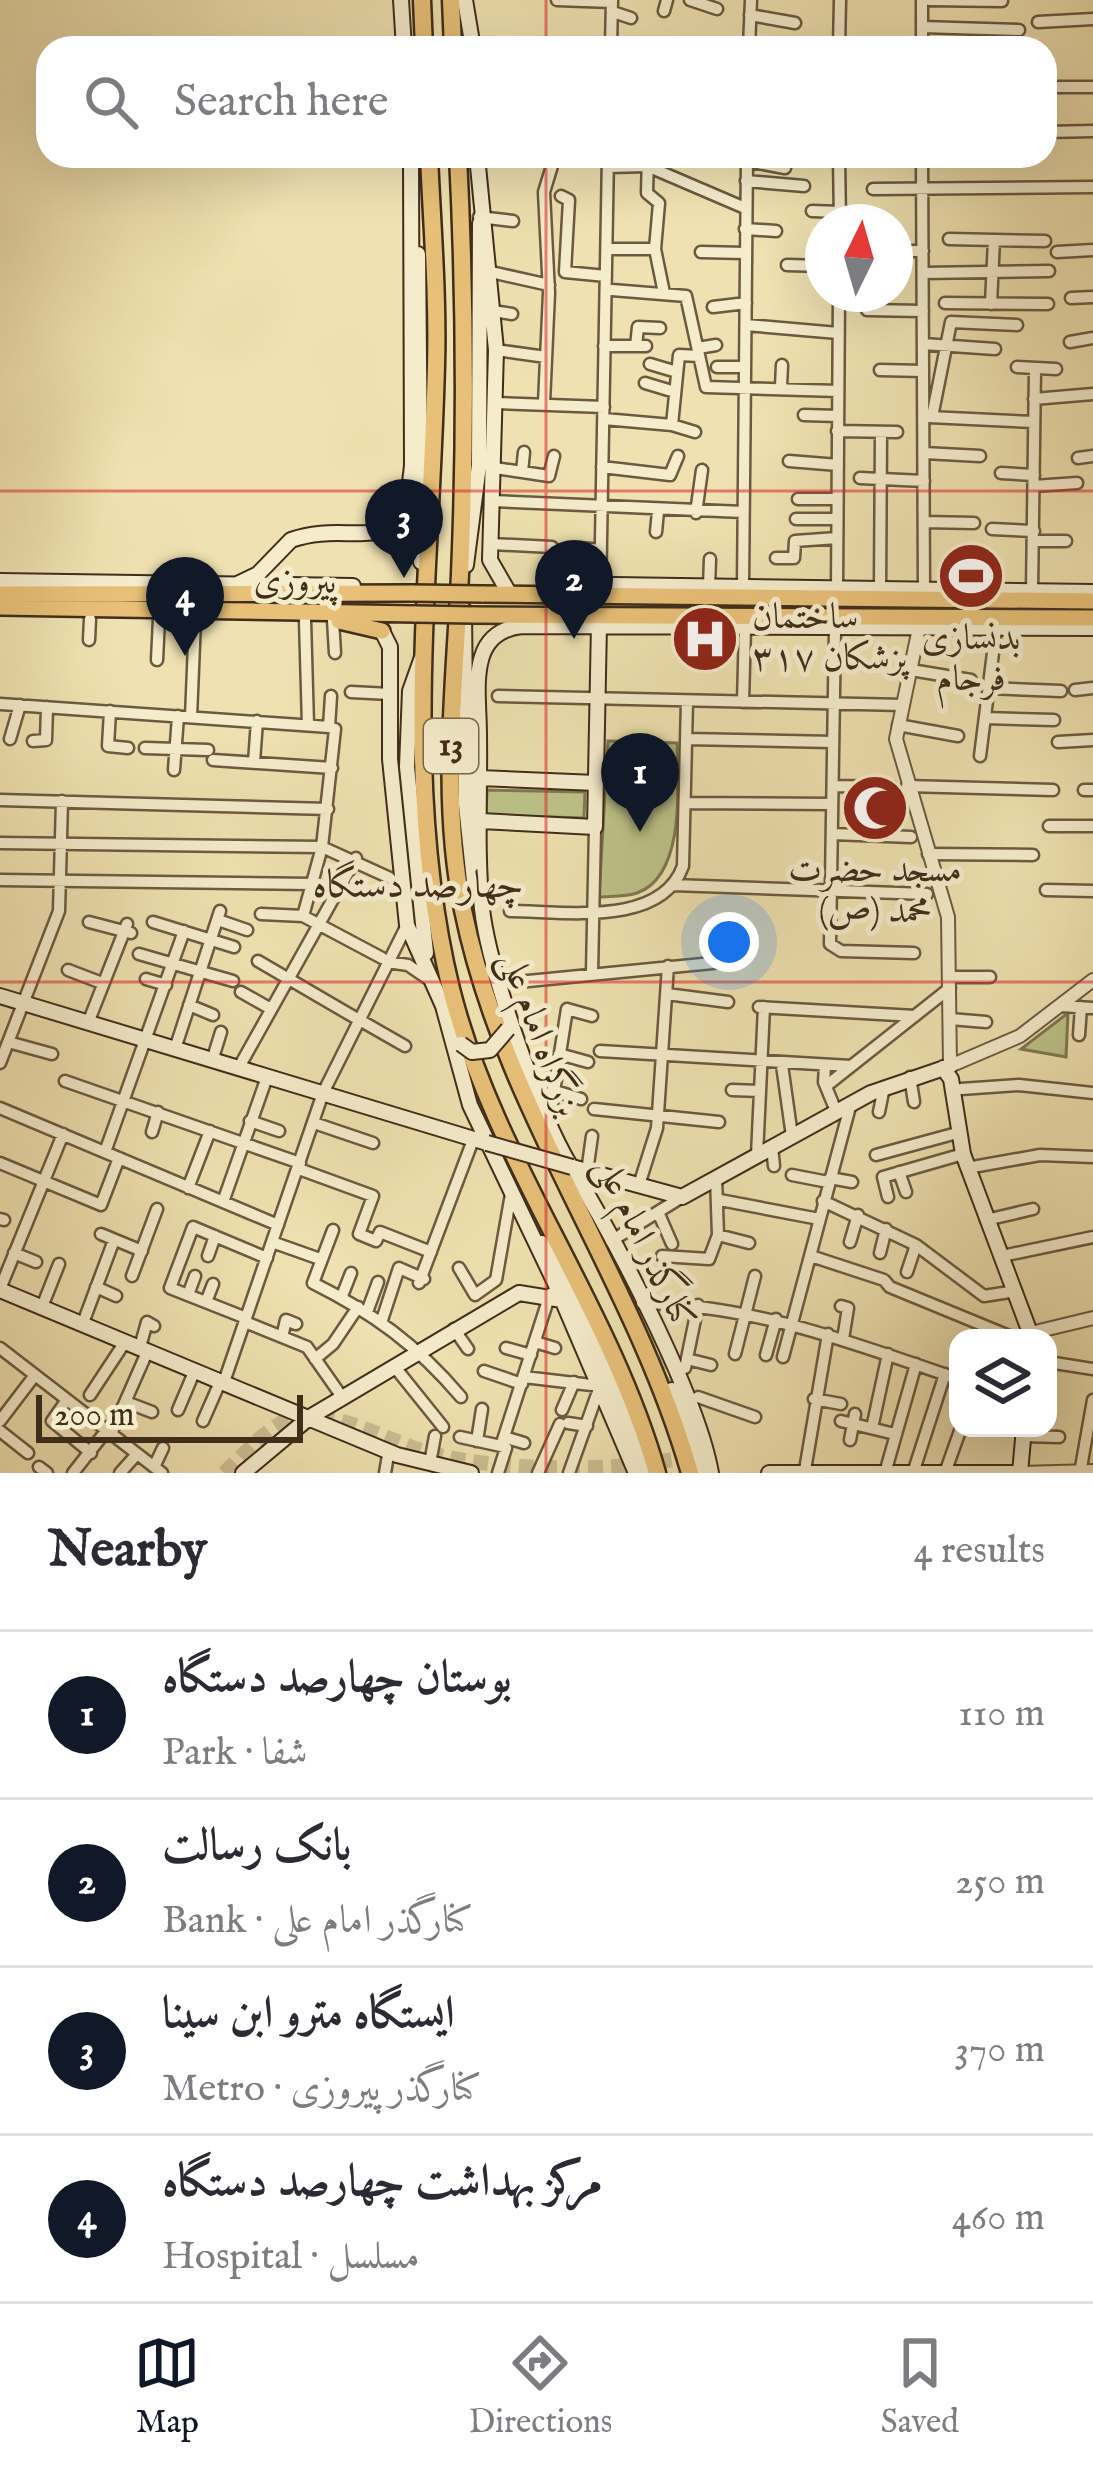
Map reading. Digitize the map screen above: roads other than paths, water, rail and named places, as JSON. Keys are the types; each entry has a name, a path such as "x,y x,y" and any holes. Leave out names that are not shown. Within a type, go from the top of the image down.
{"highway":[{"path":"422,0 424,36"},
{"path":"451,0 452,36"},
{"name":"بزرگراه امام علی","path":"429,168 437,359 417,590 429,864 466,1042 501,1125 611,1342 653,1473"},
{"name":"بزرگراه امام علی","path":"458,168 466,352 450,767 452,831 477,968 515,1081 654,1373 694,1473"}],"main road":[{"path":"469,0 473,36"},
{"path":"401,1 403,36"},
{"path":"412,168 422,297 417,590"},
{"path":"453,614 450,605 473,528 479,465 478,168"},
{"path":"480,220 491,272 496,350 490,544 496,576 509,593"},
{"path":"235,585 258,574 291,540 369,536 391,526 404,506 412,465 415,225"},
{"name":"پیروزی","path":"600,596 613,585 668,578 743,594"},
{"path":"0,581 204,589 235,585 481,591"},
{"name":"پیروزی","path":"0,594 92,607 204,589 1093,602"},
{"path":"458,590 468,635 468,836 482,911"},
{"name":"پیروزی","path":"924,596 1093,592"},
{"name":"پیروزی","path":"0,607 656,621 1093,618"},
{"path":"0,617 92,607 159,619 333,620 382,631"},
{"path":"352,613 382,631 390,647 394,818 407,925 460,1044 472,1052 490,1049 508,1029 507,1012"},
{"name":"کنارگذر امام علی","path":"711,1473 690,1410 579,1170 550,1118 507,1012 482,911 480,656 492,633 522,626 656,621 836,629 1093,628"},
{"path":"481,821 595,827 599,625"},
{"path":"422,655 410,691 406,767 421,930 431,978"},
{"path":"479,778 596,783"},
{"path":"0,996 682,1197 851,1103 910,1077 947,1067 965,1161 1029,1329"},
{"path":"446,1014 480,1141 524,1220 636,1473"},
{"path":"433,1127 458,1123 470,1105"},
{"path":"496,1163 502,1156 525,1162 536,1157"},
{"path":"579,1170 676,1401 694,1473"},
{"path":"524,1220 554,1257 653,1473"},
{"path":"0,1290 424,1467 471,1473"},
{"path":"243,1473 263,1466 310,1417 454,1329 519,1293 556,1297"},
{"path":"310,1417 388,1455 451,1473"},
{"path":"769,1473 1018,1473 1023,1437"}],"street":[{"path":"557,0 612,4 631,18"},
{"path":"690,0 717,9"},
{"path":"750,36 751,0"},
{"path":"839,36 840,0"},
{"path":"922,36 925,0 1002,1"},
{"path":"611,36 612,4"},
{"path":"750,14 795,23"},
{"path":"1038,22 1093,19"},
{"path":"922,27 1019,30"},
{"path":"750,33 766,34"},
{"path":"1057,87 1093,87"},
{"path":"1057,132 1093,131"},
{"path":"544,403 549,286 544,192 551,168"},
{"path":"600,596 608,168"},
{"path":"647,168 647,196 658,203 655,249 664,293"},
{"path":"662,168 745,208"},
{"path":"743,594 747,168"},
{"path":"839,168 840,204"},
{"path":"922,168 923,371 928,417"},
{"path":"746,181 804,185"},
{"path":"872,189 1093,187"},
{"path":"561,196 569,200 566,272"},
{"path":"480,220 513,221"},
{"path":"745,229 776,231"},
{"path":"949,239 1045,242"},
{"path":"991,304 994,240"},
{"path":"607,249 655,249"},
{"path":"1057,252 1093,250"},
{"path":"913,251 923,251"},
{"path":"701,252 745,253"},
{"path":"787,265 805,259"},
{"path":"923,273 1048,271"},
{"path":"491,272 549,286"},
{"path":"547,272 606,276"},
{"path":"612,290 686,296 706,387 838,391"},
{"path":"1071,298 1093,297"},
{"path":"713,308 746,303"},
{"path":"945,303 1048,304"},
{"path":"913,310 923,310"},
{"path":"493,311 512,314"},
{"path":"837,595 839,312"},
{"path":"924,596 924,453 951,322 1017,325"},
{"path":"746,325 838,333"},
{"path":"604,346 641,346 638,327 660,328"},
{"path":"1070,342 1093,338"},
{"path":"923,344 995,349"},
{"path":"672,425 679,355 716,345"},
{"path":"496,350 546,356"},
{"path":"650,364 677,372"},
{"path":"782,365 785,392"},
{"path":"717,367 745,368"},
{"path":"1017,367 1056,369"},
{"path":"1032,592 1035,368"},
{"path":"880,370 923,371"},
{"path":"645,383 675,392"},
{"path":"604,388 621,390"},
{"path":"1034,399 1093,394"},
{"path":"495,403 544,403 695,432"},
{"path":"805,415 838,416"},
{"path":"928,417 1049,427"},
{"path":"837,431 897,432"},
{"path":"880,596 881,433"},
{"path":"522,472 524,452"},
{"path":"924,453 980,456"},
{"path":"494,468 550,476 554,456"},
{"path":"602,467 670,475 678,456"},
{"path":"1078,458 1093,456"},
{"path":"789,461 838,466"},
{"path":"696,513 702,470"},
{"path":"1001,473 1077,483"},
{"path":"860,478 924,481"},
{"path":"798,499 837,500"},
{"path":"493,501 601,510 743,512"},
{"path":"656,532 658,511"},
{"path":"796,520 837,518"},
{"path":"924,522 974,523"},
{"path":"992,529 1066,541"},
{"path":"776,558 794,558 795,541 837,538"},
{"path":"490,544 552,547"},
{"path":"579,548 601,550"},
{"path":"709,587 710,560"},
{"path":"88,640 92,607"},
{"path":"157,660 159,619"},
{"path":"174,770 195,620"},
{"path":"305,620 308,725"},
{"path":"333,620 335,653"},
{"path":"743,702 745,627"},
{"path":"919,628 898,725 898,758 948,917 947,1067 1020,1036 1093,980"},
{"path":"836,629 830,944 841,951 914,952"},
{"path":"980,756 995,629"},
{"path":"911,670 971,680"},
{"path":"292,673 308,673"},
{"path":"988,688 1061,691"},
{"path":"1075,690 1093,688"},
{"path":"351,692 390,694"},
{"path":"328,727 331,696"},
{"path":"498,696 903,705"},
{"path":"510,911 639,906 673,885 683,866 687,700"},
{"path":"0,704 335,729 322,847 304,916"},
{"path":"10,739 20,705"},
{"path":"33,741 46,740 46,706"},
{"path":"110,711 108,746 128,748"},
{"path":"985,718 1054,720"},
{"path":"254,762 256,721"},
{"path":"898,725 958,736"},
{"path":"686,740 833,742"},
{"path":"1058,742 1093,740"},
{"path":"145,748 332,768"},
{"path":"832,786 892,787"},
{"path":"907,786 1053,790"},
{"path":"0,800 328,809"},
{"path":"0,1063 53,926 60,882 62,801"},
{"path":"685,803 832,804"},
{"path":"1049,826 1093,826"},
{"path":"592,973 595,827"},
{"path":"832,834 911,837"},
{"path":"0,843 322,847 356,858 390,878"},
{"path":"928,854 1033,855"},
{"path":"238,1069 356,858"},
{"path":"0,880 313,884"},
{"path":"673,885 927,894"},
{"path":"1046,890 1093,891"},
{"path":"261,914 304,916 384,960 418,969 446,1014"},
{"path":"175,1049 219,915 247,930"},
{"path":"88,1023 127,929 89,922"},
{"path":"153,922 234,947"},
{"path":"35,923 53,926"},
{"path":"203,1421 246,1320 323,1093 384,960 407,925"},
{"path":"105,1152 184,931"},
{"path":"140,954 237,987 271,1009"},
{"path":"258,961 405,1046"},
{"path":"518,982 733,962"},
{"path":"639,1185 658,1116 668,966"},
{"path":"68,970 103,983"},
{"path":"826,1086 950,982 990,977"},
{"path":"146,980 166,985"},
{"path":"667,994 728,1002"},
{"path":"189,1005 213,1015"},
{"path":"1060,1006 1087,1007 1079,1035"},
{"path":"757,1155 762,1007 915,1016"},
{"path":"550,1118 567,1010 592,1016"},
{"path":"950,1019 986,1022"},
{"path":"212,1060 221,1032"},
{"path":"8,1042 52,1054"},
{"path":"600,1051 761,1065 851,1066"},
{"path":"559,1054 588,1062"},
{"path":"782,1065 792,1136"},
{"path":"825,1066 826,1086 836,1111"},
{"path":"136,1071 151,1076"},
{"path":"224,1202 267,1077"},
{"path":"910,1077 914,1102"},
{"path":"65,1081 243,1142 373,1196 359,1234 376,1241 380,1232 431,1252"},
{"path":"961,1089 1018,1085 1093,1093"},
{"path":"879,1112 884,1087"},
{"path":"552,1090 581,1099"},
{"path":"732,1090 760,1091"},
{"path":"783,1357 851,1103"},
{"path":"0,1108 278,1226"},
{"path":"594,1109 719,1122"},
{"path":"152,1132 158,1112"},
{"path":"250,1121 279,1131"},
{"path":"314,1124 373,1143"},
{"path":"188,1187 210,1131"},
{"path":"876,1155 957,1133"},
{"path":"0,1290 63,1135"},
{"path":"579,1170 592,1136"},
{"path":"382,1320 399,1268 422,1281 480,1141"},
{"path":"772,1147 774,1166"},
{"path":"888,1197 884,1177 899,1172 1040,1155 1093,1157"},
{"path":"0,1163 101,1204 119,1158"},
{"path":"899,1172 906,1192"},
{"path":"792,1175 852,1182"},
{"path":"716,1178 727,1254"},
{"path":"459,1268 475,1295 496,1280 511,1194"},
{"path":"611,1241 682,1197"},
{"path":"720,1199 819,1220"},
{"path":"824,1202 916,1245 984,1296 1016,1292"},
{"path":"132,1276 157,1209"},
{"path":"986,1220 1033,1210"},
{"path":"658,1212 672,1244"},
{"path":"850,1242 858,1215"},
{"path":"267,1258 193,1227 170,1288 307,1347 342,1397"},
{"path":"880,1253 886,1229"},
{"path":"333,1230 313,1283 382,1320 421,1349 461,1396"},
{"path":"101,1234 142,1250"},
{"path":"208,1256 215,1236"},
{"path":"724,1237 749,1243"},
{"path":"662,1256 709,1259 724,1237"},
{"path":"1002,1256 1093,1237"},
{"path":"82,1323 114,1240"},
{"path":"272,1242 320,1259"},
{"path":"907,1272 916,1245"},
{"path":"14,1253 37,1262"},
{"path":"811,1256 884,1280 890,1287 992,1329"},
{"path":"89,1262 104,1268"},
{"path":"42,1307 59,1264"},
{"path":"342,1296 351,1273"},
{"path":"188,1295 195,1276"},
{"path":"734,1354 755,1276"},
{"path":"315,1358 362,1310 378,1282"},
{"path":"206,1302 213,1283"},
{"path":"96,1287 116,1296"},
{"path":"498,1473 506,1448 503,1442 533,1349 556,1297"},
{"path":"642,1303 747,1312 949,1376"},
{"path":"660,1326 661,1303"},
{"path":"698,1305 686,1364 711,1365"},
{"path":"841,1306 848,1308 843,1339"},
{"path":"1056,1329 1093,1318"},
{"path":"766,1355 776,1319"},
{"path":"282,1336 286,1320 296,1324"},
{"path":"93,1473 77,1468 108,1432 125,1402 147,1322 154,1325"},
{"path":"454,1329 468,1348"},
{"path":"805,1470 828,1334"},
{"path":"90,1395 138,1346"},
{"path":"506,1348 555,1348"},
{"path":"2,1353 158,1470 163,1448"},
{"path":"872,1428 888,1354"},
{"path":"1057,1363 1093,1369"},
{"path":"885,1473 916,1364"},
{"path":"394,1366 439,1432 424,1467"},
{"path":"178,1410 195,1370"},
{"path":"484,1371 523,1380 600,1386 569,1473"},
{"path":"0,1420 35,1376"},
{"path":"538,1473 574,1382"},
{"path":"914,1473 949,1382"},
{"path":"698,1397 755,1417"},
{"path":"814,1399 841,1404"},
{"path":"1018,1473 1086,1472 1093,1400"},
{"path":"66,1401 52,1421 91,1453"},
{"path":"125,1402 152,1412"},
{"path":"477,1441 482,1408"},
{"path":"563,1419 586,1426"},
{"path":"850,1440 850,1420 895,1434"},
{"path":"0,1431 28,1454"},
{"path":"460,1437 524,1443"},
{"path":"945,1473 959,1437"},
{"path":"120,1473 137,1454"},
{"path":"386,1473 388,1455"}],"tunnel":[{"path":"468,918 482,942 501,1014"},
{"path":"647,1336 678,1401"},
{"path":"224,1473 272,1429 306,1417 341,1421 429,1453 522,1466 627,1466 685,1457 691,1447"}],"place":[{"name":"بدنسازی فرجام","path":"971,576"},
{"name":"ایستگاه مترو ابن سینا","path":"404,578"},
{"name":"بانک رسالت","path":"574,639"},
{"name":"ساختمان پزشکان ۳۱۷","path":"705,639"},
{"name":"مرکز بهداشت چهارصد دستگاه","path":"185,656"},
{"name":"مسجد حضرت محمد (ص)","path":"875,808"},
{"name":"بوستان چهارصد دستگاه","path":"640,832"}],"district":[{"name":"چهارصد دستگاه","path":"418,886"}]}
